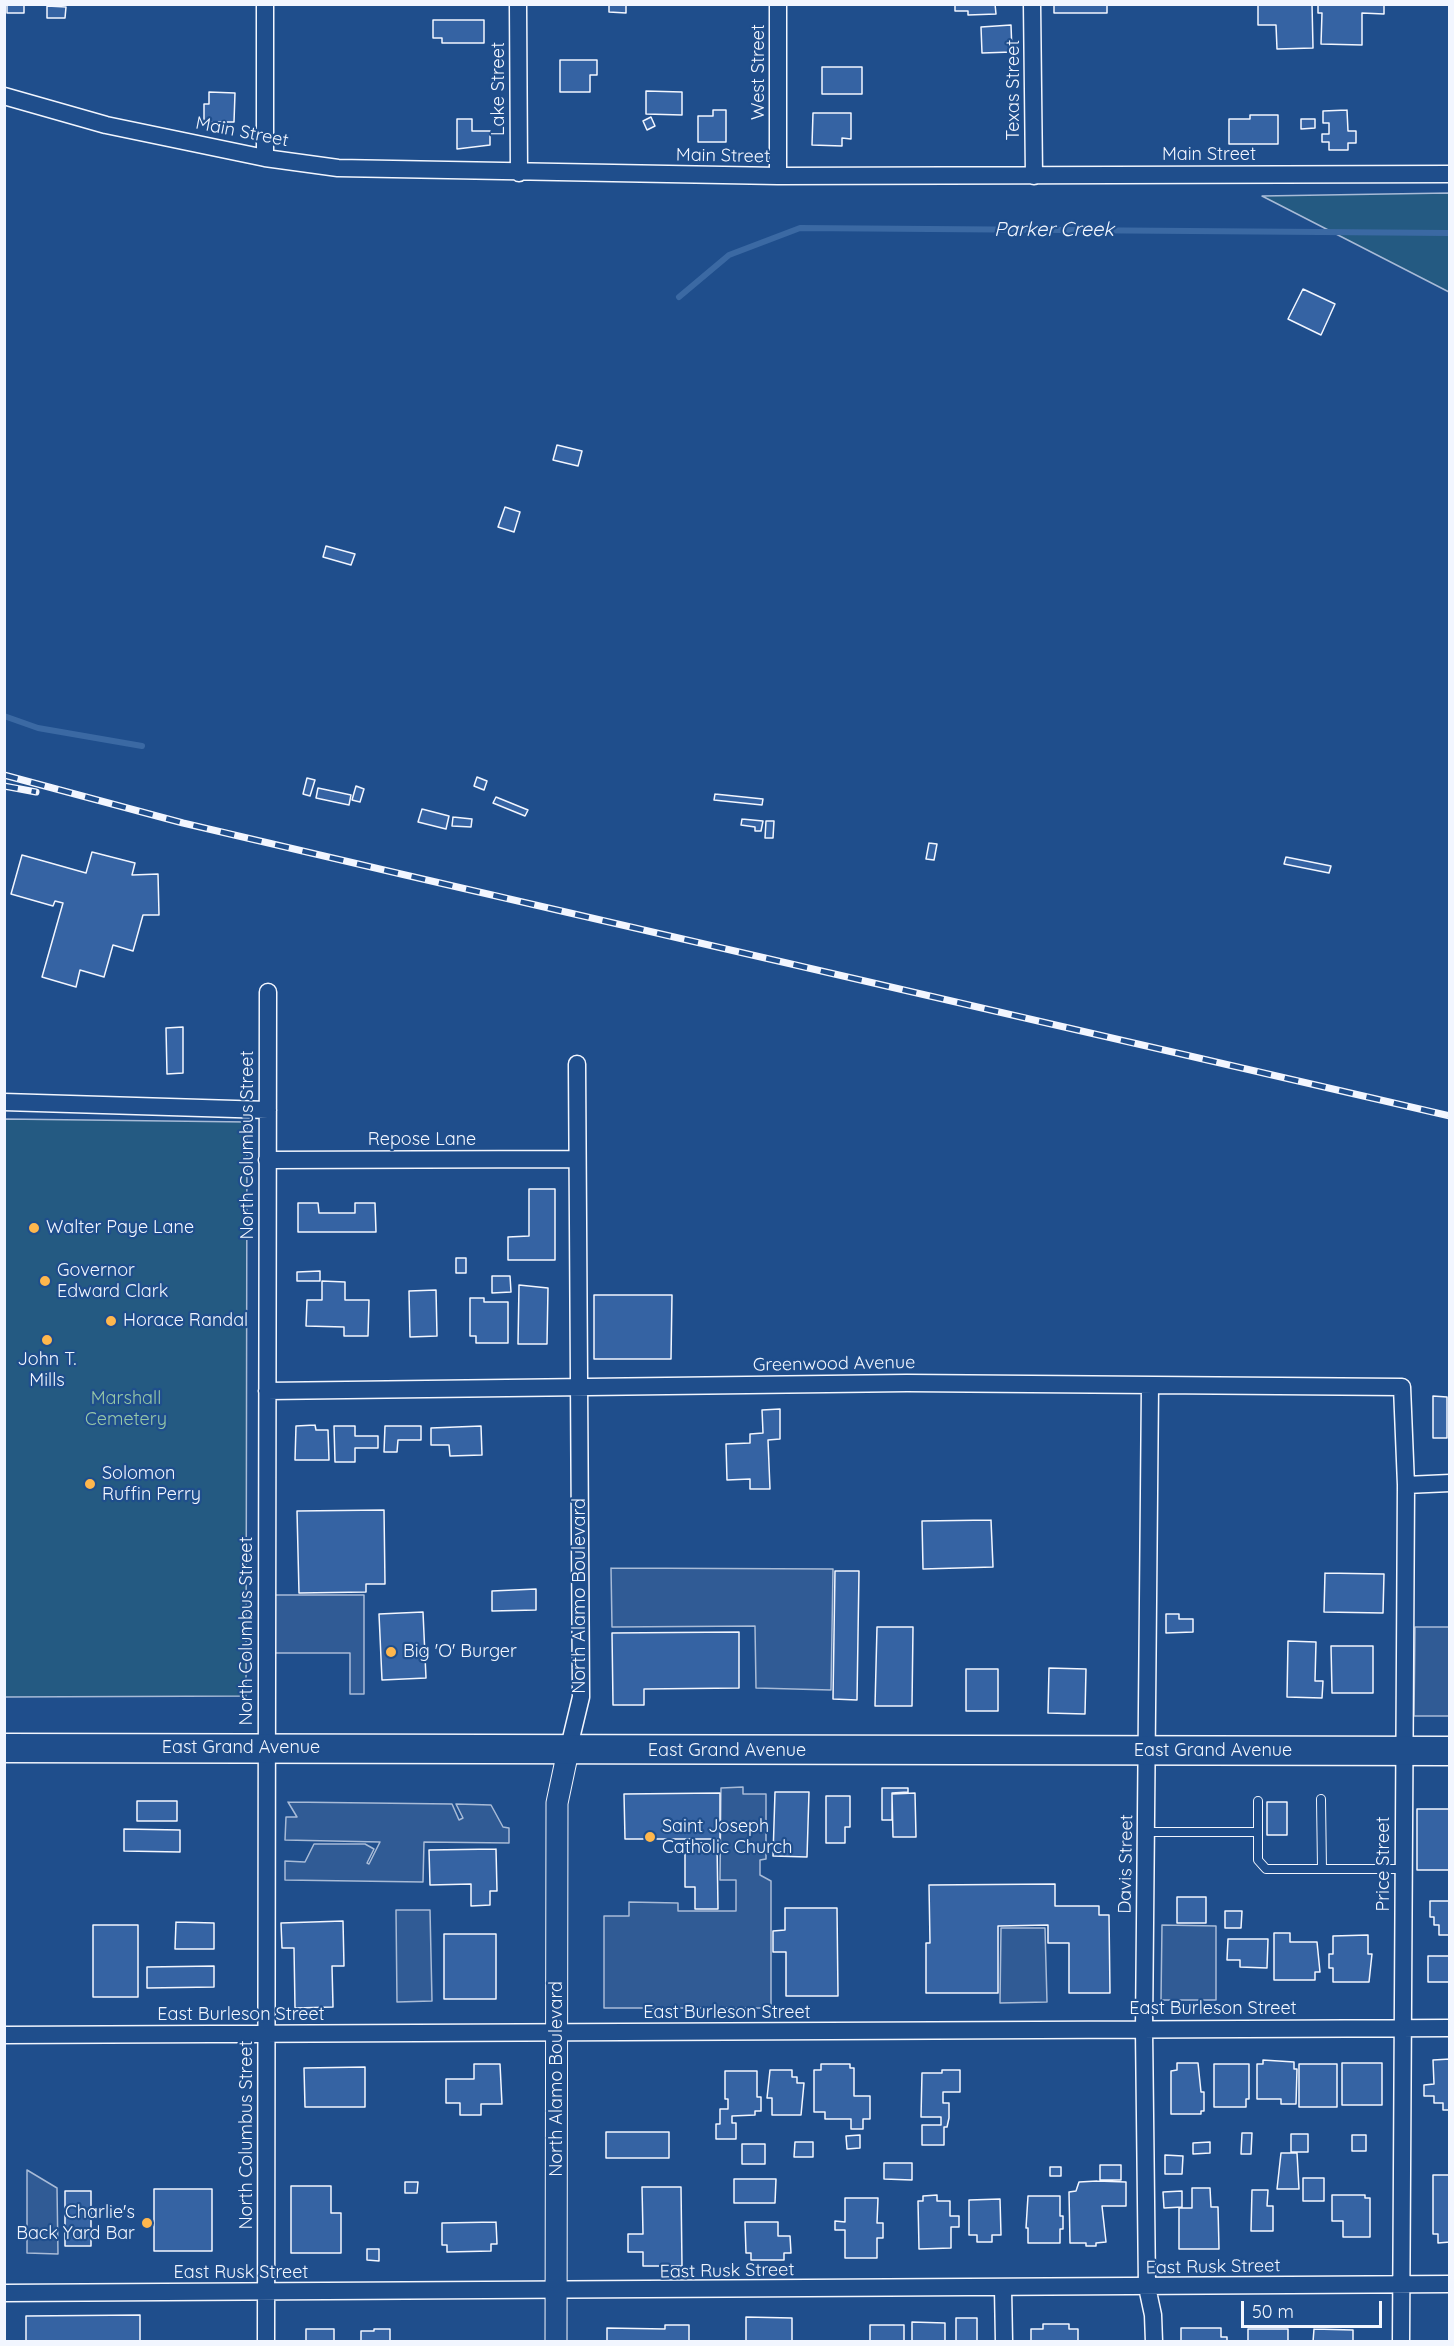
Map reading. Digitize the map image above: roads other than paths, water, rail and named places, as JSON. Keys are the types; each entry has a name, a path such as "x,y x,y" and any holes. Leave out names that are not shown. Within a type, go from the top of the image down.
{"highway":[{"name":"East Grand Avenue","path":"4,1748 568,1751 1449,1751"}],"street":[{"path":"265,4 265,158"},
{"name":"Lake Street","path":"519,4 519,173"},
{"name":"West Street","path":"778,4 778,176"},
{"name":"Texas Street","path":"1032,4 1034,176"},
{"name":"Main Street","path":"4,96 106,125 265,158 338,168 778,176 1449,174"},
{"name":"North Columbus Street","path":"266,2342 268,992"},
{"name":"North Alamo Boulevard","path":"556,2342 557,1803 581,1697 577,1064"},
{"path":"4,1102 268,1110"},
{"name":"Repose Lane","path":"267,1160 577,1159"},
{"name":"Greenwood Avenue","path":"267,1391 907,1383 1402,1387"},
{"name":"Davis Street","path":"1150,1386 1144,2030 1147,2287 1154,2315 1154,2342"},
{"name":"Price Street","path":"1401,2342 1406,1485 1402,1387"},
{"path":"1406,1485 1449,1483"},
{"name":"East Burleson Street","path":"4,2036 1449,2028"},
{"name":"East Rusk Street","path":"4,2294 556,2292 1449,2284"},
{"path":"1003,2288 1004,2342"}],"lane":[{"path":"1322,1799 1322,1869"},
{"path":"1258,1801 1258,1860 1266,1869 1404,1869"},
{"path":"1146,1832 1258,1832"}],"waterway":[{"name":"Parker Creek","path":"679,297 729,255 800,228 1450,233"},
{"name":"Parker Creek","path":"4,716 38,728 142,746"}],"railway":[{"path":"4,775 183,823 1450,1116"},
{"path":"4,786 36,792"}],"place":[{"name":"Walter Paye Lane","path":"34,1228"},
{"name":"Governor Edward Clark","path":"45,1281"},
{"name":"Horace Randal","path":"111,1321"},
{"name":"John T. Mills","path":"47,1340"},
{"name":"Solomon Ruffin Perry","path":"90,1484"},
{"name":"Big 'O' Burger","path":"391,1652"},
{"name":"Saint Joseph Catholic Church","path":"650,1837"},
{"name":"Charlie's Back Yard Bar","path":"147,2223"}],"park label":[{"name":"Marshall Cemetery","path":"126,1409"}]}
